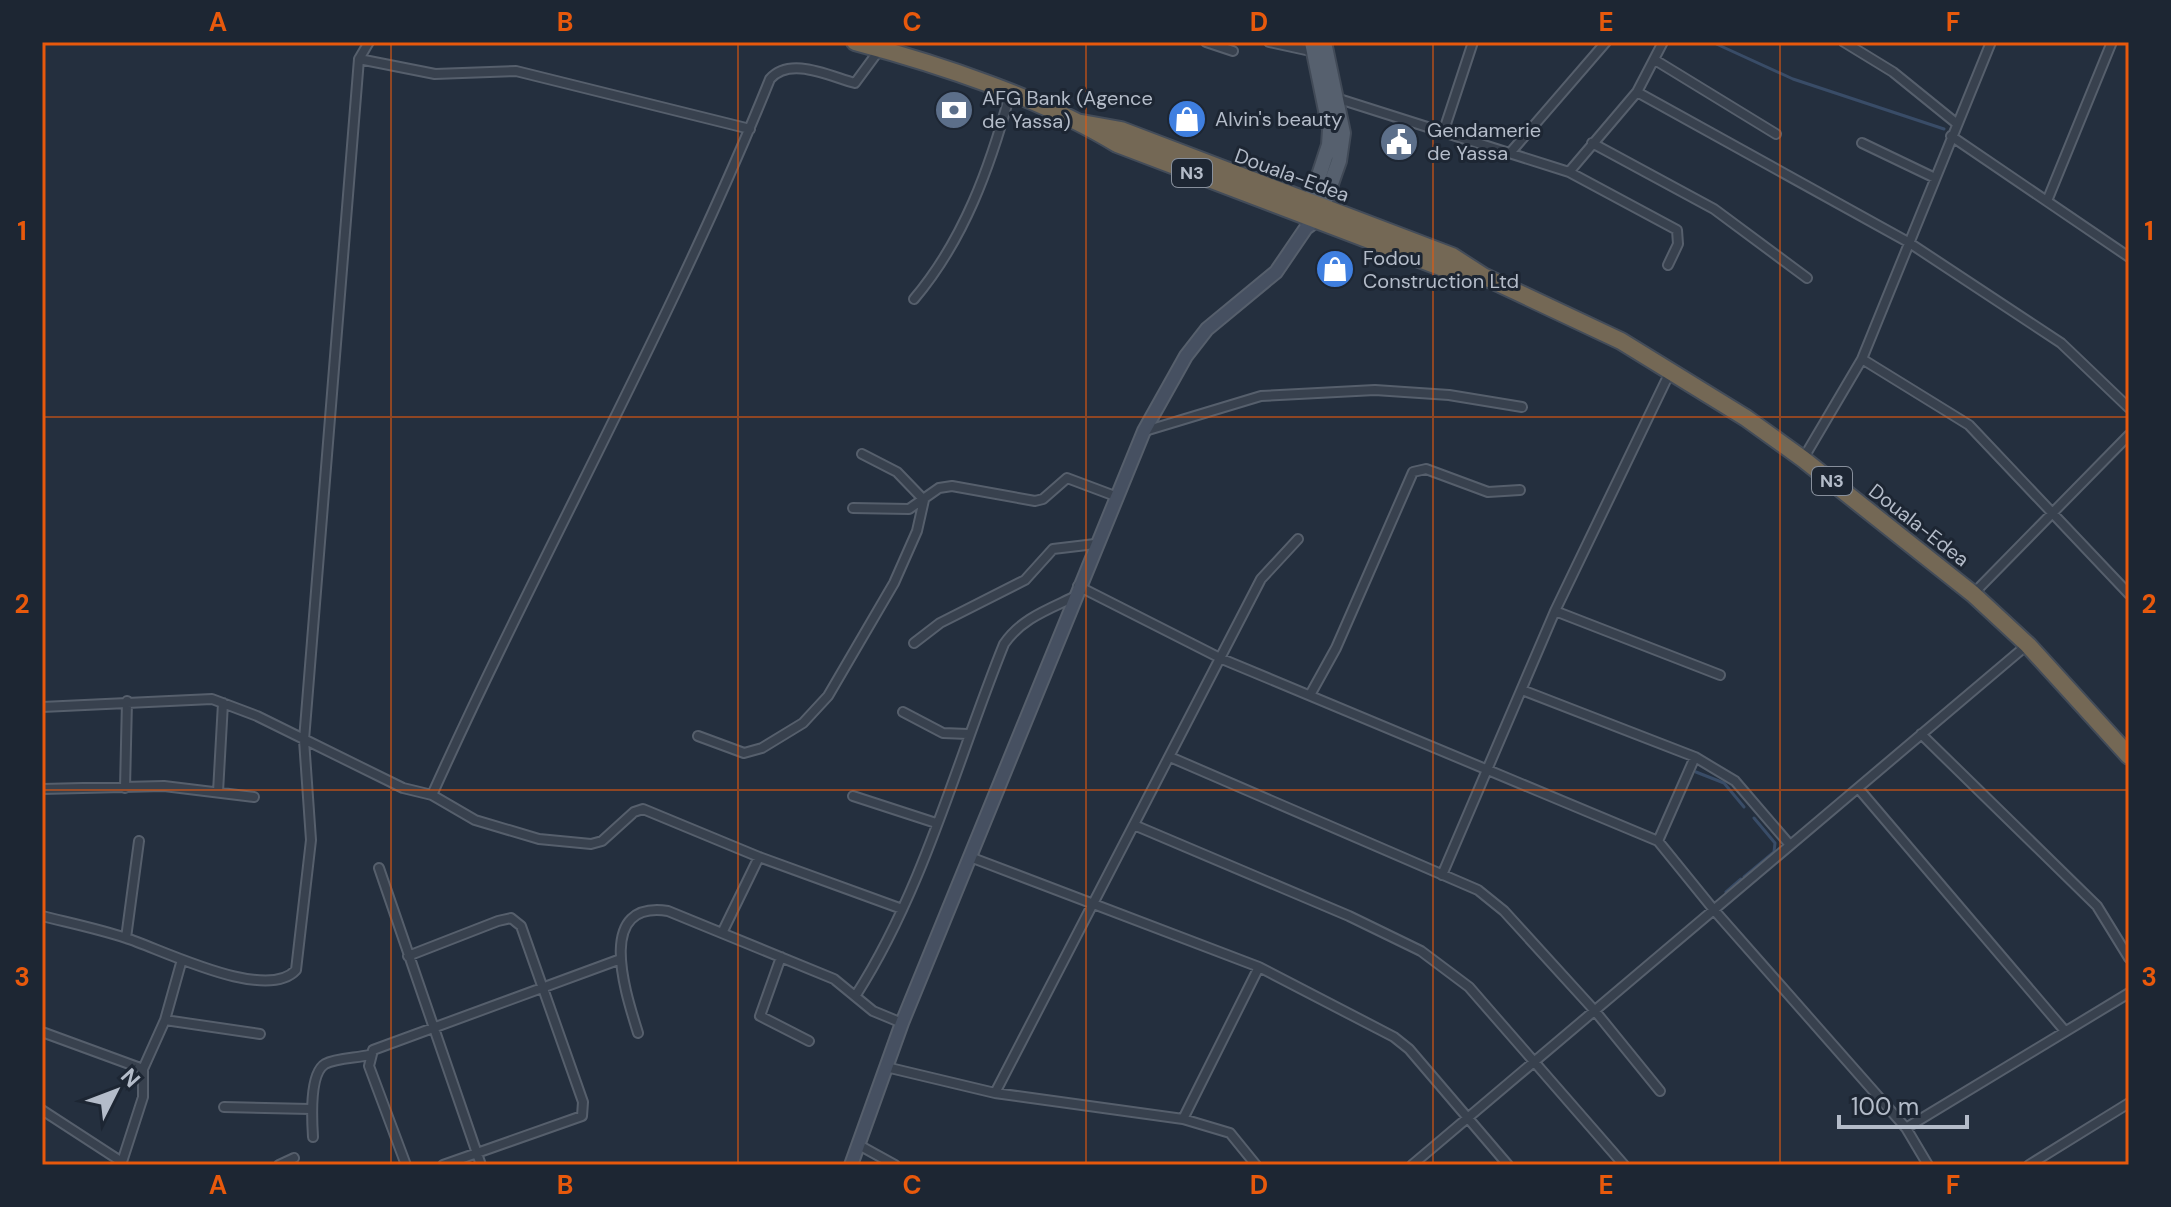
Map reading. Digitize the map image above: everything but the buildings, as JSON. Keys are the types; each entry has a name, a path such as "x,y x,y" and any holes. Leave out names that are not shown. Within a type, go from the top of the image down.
{"highway":[{"name":"Douala-Edea","path":"855,42 888,48 1010,94 1082,123 1117,144 1313,214 1448,270 1483,276 1608,334 1671,370 1803,459 1973,594 2028,645 2129,756"}],"main road":[{"path":"851,1165 902,1023 1095,544 1144,431 1186,356 1207,329 1276,272 1313,214 1342,146 1336,98 1318,47"},
{"path":"1313,214 1330,130 1318,47"}],"street":[{"path":"42,916 126,938 181,963 227,974 283,980 296,970 311,840 304,740 359,59 369,42"},
{"path":"1206,42 1233,51"},
{"path":"1269,42 1318,47"},
{"path":"1444,130 1473,42"},
{"path":"1510,153 1606,42"},
{"path":"1569,172 1637,92 1663,42"},
{"path":"1844,42 1893,72 1956,123"},
{"path":"1803,459 1862,359 1991,42"},
{"path":"2047,201 2112,42"},
{"path":"432,795 464,720 534,585 776,72 798,68 855,83 888,48"},
{"path":"359,59 435,74 516,71 750,129"},
{"path":"1655,60 1776,134"},
{"path":"1637,92 1908,242 2061,343 2129,408"},
{"path":"914,299 937,272 975,200 990,164 1010,94"},
{"path":"1336,98 1569,172 1677,230 1678,244 1668,265"},
{"path":"1951,136 2129,256"},
{"path":"1592,143 1714,209 1807,278"},
{"path":"1862,143 1935,178"},
{"path":"1862,359 1969,425 2129,594"},
{"path":"1442,875 1555,611 1671,370"},
{"path":"1144,431 1261,396 1375,390 1449,395 1522,407"},
{"path":"1973,594 2129,435"},
{"path":"862,454 897,472 924,500"},
{"path":"1310,695 1336,648 1413,472 1426,469 1488,492 1520,490"},
{"path":"853,508 899,511 924,500 939,488 952,486 1035,501 1043,499 1067,478 1115,496"},
{"path":"698,736 744,753 772,743 803,723 828,696 894,583 917,531 924,500"},
{"path":"995,1093 1261,579 1298,539"},
{"path":"914,643 940,623 1003,595 1025,580 1053,549 1095,544"},
{"path":"856,995 881,956 902,909 1004,644 1015,628 1076,591 1222,659 1658,841 1714,910 1906,1128 1928,1165"},
{"path":"1555,611 1720,675"},
{"path":"1412,1165 2028,645"},
{"path":"1522,690 1695,757 1735,781 1790,845"},
{"path":"42,707 198,698 223,703 403,788 432,795 486,824 561,842 591,844 609,839 634,812 643,809 759,857 902,909"},
{"path":"125,788 127,701"},
{"path":"218,792 223,703"},
{"path":"903,712 943,733 968,734"},
{"path":"1921,734 2097,906 2129,958"},
{"path":"1170,757 1492,899 1595,1011 1660,1091"},
{"path":"1658,841 1695,757"},
{"path":"42,789 164,786 254,797"},
{"path":"1858,788 2065,1031"},
{"path":"853,796 936,823"},
{"path":"1134,825 1349,916 1421,951 1469,987 1624,1165"},
{"path":"126,938 139,841"},
{"path":"722,933 759,857"},
{"path":"970,857 1259,967 1394,1037 1409,1049 1508,1165"},
{"path":"379,868 481,1165"},
{"path":"638,1033 618,960 628,922 632,916 650,908 668,911 834,979 873,1011 902,1023"},
{"path":"408,956 511,918 521,926 578,1085 582,1116 443,1165"},
{"path":"781,957 760,1016 809,1041"},
{"path":"313,1137 310,1109 320,1070 326,1064 369,1055 381,1047 618,960"},
{"path":"42,1110 121,1164 143,1097 143,1069 165,1020 181,963"},
{"path":"1183,1119 1259,967"},
{"path":"1906,1128 2129,993"},
{"path":"165,1020 260,1034"},
{"path":"42,1032 143,1069"},
{"path":"369,1055 369,1066 406,1165"},
{"path":"886,1067 995,1093 1183,1119 1230,1133 1256,1165"},
{"path":"2029,1165 2129,1103"},
{"path":"224,1107 310,1109"},
{"path":"857,1144 895,1165"},
{"path":"279,1165 294,1158"}],"waterway":[{"path":"1712,42 1793,79 1944,129"},
{"path":"1696,772 1724,783 1744,807"},
{"path":"1744,877 1774,852 1775,843 1754,818"},
{"path":"1726,892 1741,879"}],"place":[{"name":"AFG Bank (Agence de Yassa)","path":"954,110"},
{"name":"Alvin's beauty","path":"1187,119"},
{"name":"Gendamerie de Yassa","path":"1399,142"},
{"name":"Fodou Construction Ltd","path":"1335,269"}]}
